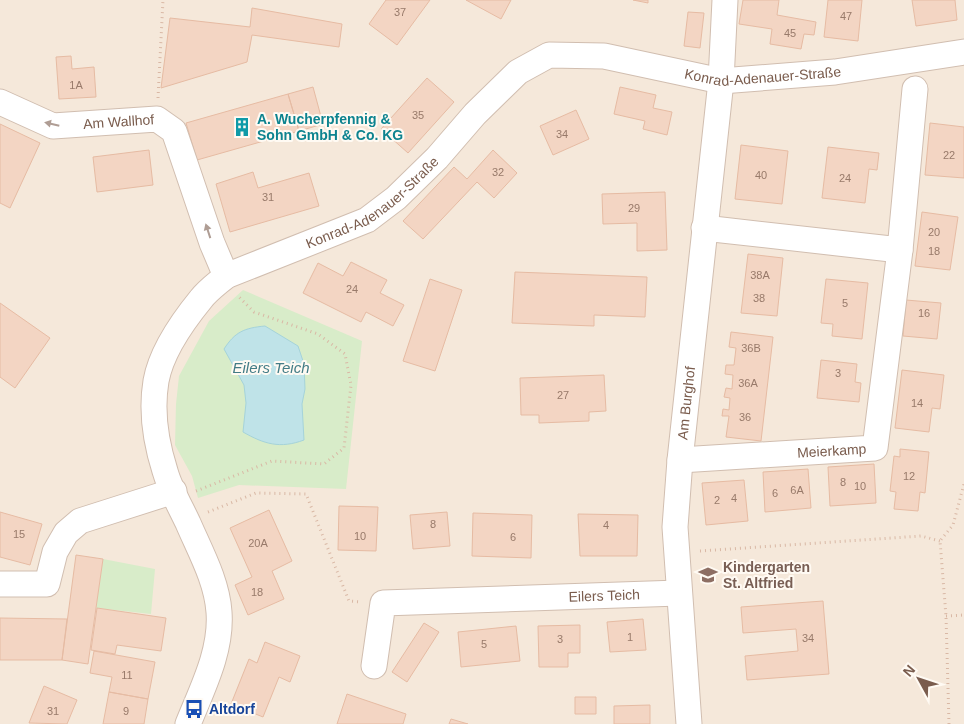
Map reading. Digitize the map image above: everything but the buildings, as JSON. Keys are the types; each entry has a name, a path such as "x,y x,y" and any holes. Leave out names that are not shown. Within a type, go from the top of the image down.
{"street":[{"name":"Am Burghof","path":"689,724 675,527 680,460 721,82 725,0"},
{"name":"Konrad-Adenauer-Straße","path":"188,724 210,669 218,642 219,612 216,589 165,472 156,436 154,409 156,381 164,353 201,298 224,278 367,220 396,198 430,165 475,114 518,72 549,55 604,56 721,82 835,72 964,52"},
{"name":"Meierkamp","path":"680,460 874,448 900,250 915,89"},
{"name":"Am Wallhof","path":"0,102 53,126 157,119 174,131 224,278"},
{"path":"704,228 900,250"},
{"path":"0,584 47,584 55,552 66,533 80,521 175,495"},
{"name":"Eilers Teich","path":"382,603 679,593"},
{"path":"374,666 382,603"}],"path":[{"path":"157,119 163,0"},
{"path":"175,495 272,460 324,464 344,448 351,385 345,354 318,334 254,312 224,278"},
{"path":"949,724 946,616 940,541 953,525 964,484"},
{"path":"187,521 256,493 306,494 349,601 382,603"},
{"path":"676,552 921,536 940,541"},
{"path":"946,616 964,615"}],"shaded area":[{"path":"0,0 964,0 964,724 0,724"}],"green space":[{"path":"243,290 362,341 346,489 239,485 198,498 192,476 175,445 179,376 209,321"},
{"path":"103,559 155,569 151,614 96,608"}],"water":[{"name":"Eilers Teich","path":"265,326 298,346 304,364 305,389 302,404 304,440 295,443 272,444 258,440 243,432 246,403 244,385 224,349 241,332"}],"place":[{"name":"A. Wucherpfennig & Sohn GmbH & Co. KG","path":"242,127"},
{"name":"Kindergarten St. Altfried","path":"708,575"},
{"name":"Altdorf","path":"194,709"}]}
